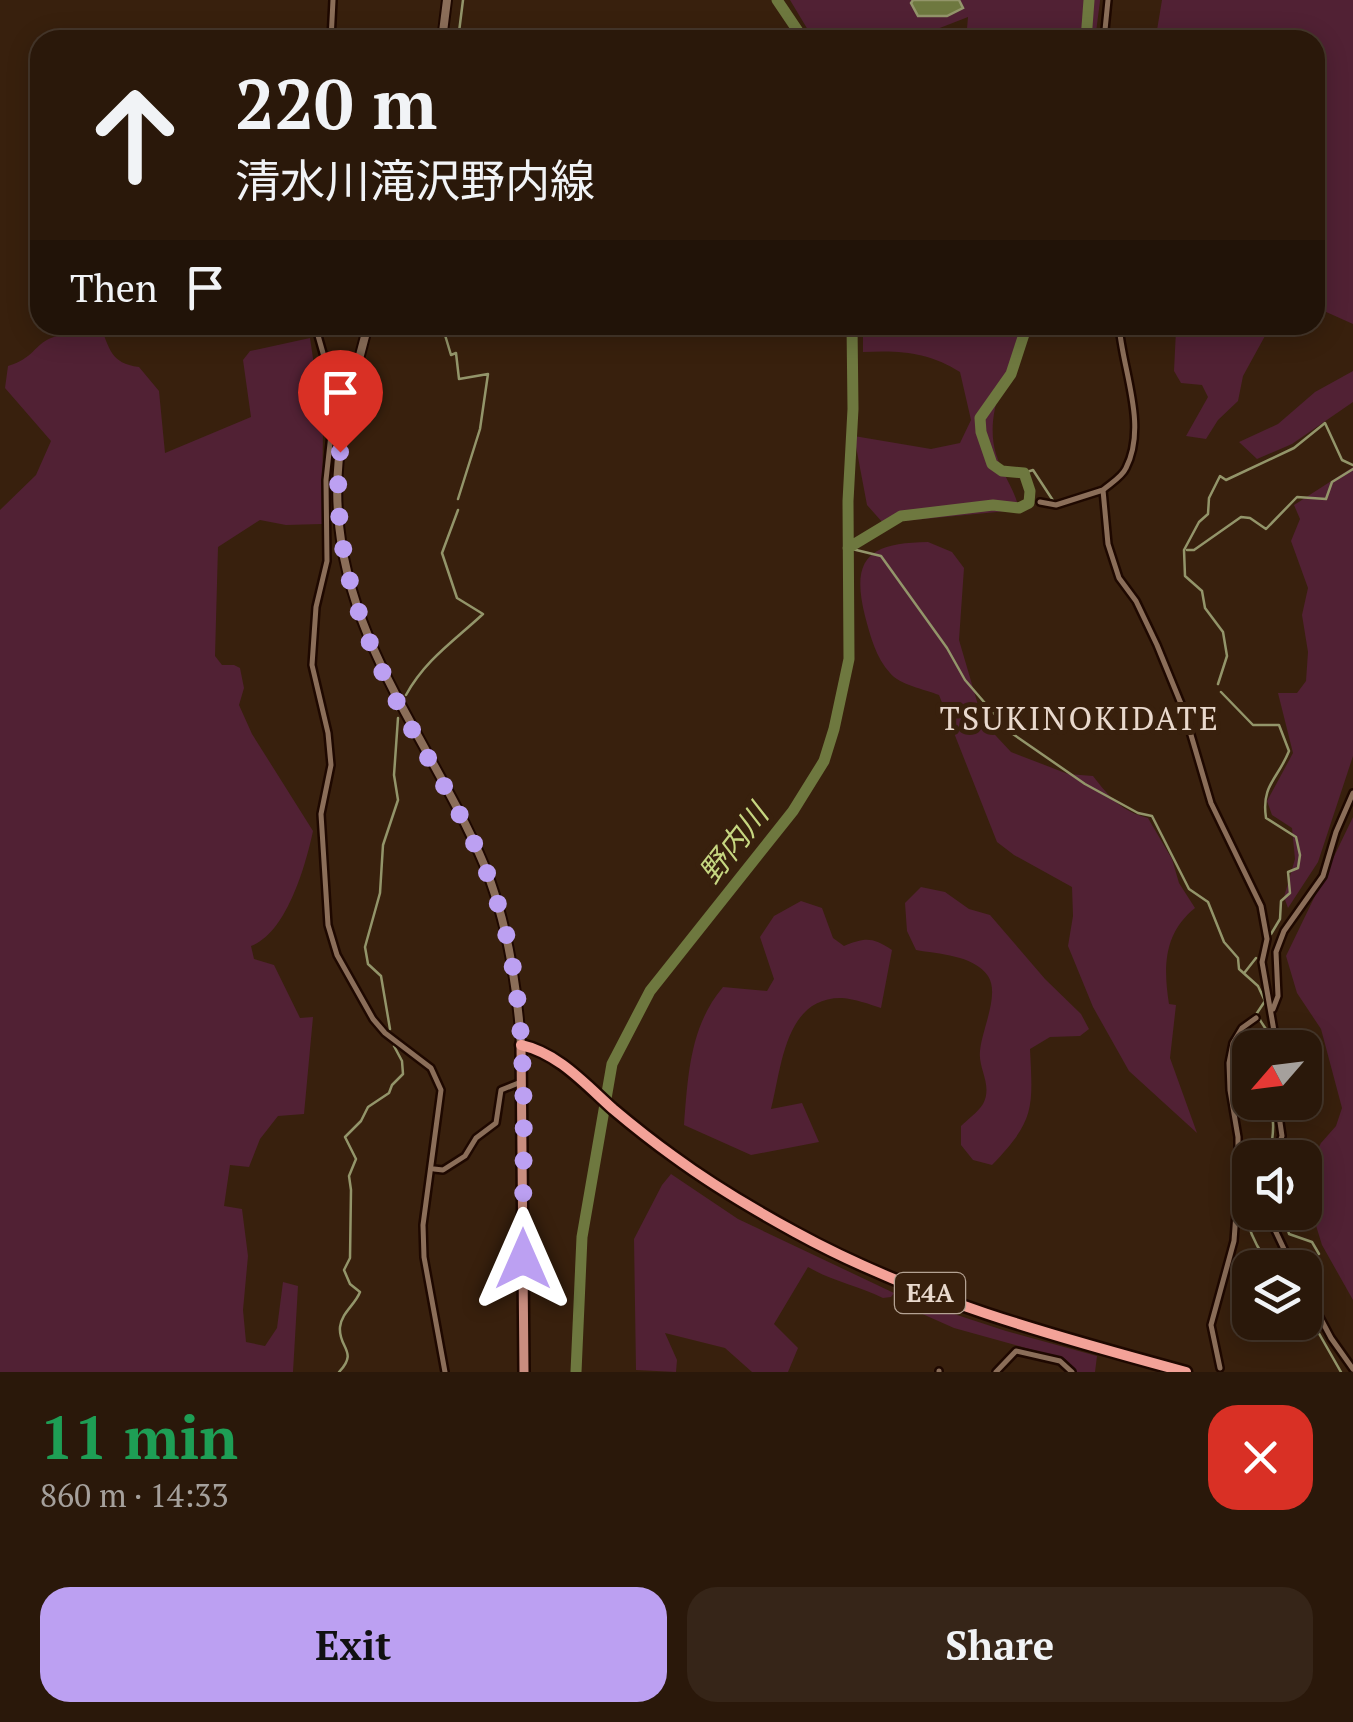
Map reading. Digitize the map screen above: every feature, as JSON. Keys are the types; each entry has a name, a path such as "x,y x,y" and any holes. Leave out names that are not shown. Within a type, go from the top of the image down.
{"highway":[{"name":"E4A","path":"521,1045 546,1053 670,1154 796,1232 918,1289 1044,1332 1186,1372"}],"main road":[{"path":"443,30 447,0"},
{"path":"365,335 352,383 337,482 338,515 350,588 372,651 486,870 510,954 521,1045 524,1372"}],"street":[{"path":"332,0 332,30"},
{"path":"1105,30 1108,0"},
{"path":"318,335 334,407 326,480 327,562 316,607 312,665 331,764 321,814 328,925 337,955 373,1019 423,1060 442,1090 433,1169 423,1207 424,1257 445,1372"},
{"path":"1040,502 1056,505 1103,490 1125,471 1131,452 1133,396 1119,335"},
{"path":"331,381 352,383"},
{"path":"1103,490 1108,544 1119,578 1136,601 1157,645 1184,711 1210,803 1262,906 1267,939 1262,962 1274,1030"},
{"path":"1272,1012 1278,996 1276,952 1284,931 1324,876 1336,832 1353,793"},
{"path":"1238,1140 1229,1063 1242,1028 1256,1018"},
{"path":"433,1169 443,1170 465,1156 476,1138 496,1124 501,1090 521,1082"},
{"path":"1220,1368 1211,1325 1234,1230"},
{"path":"1322,1321 1353,1369"},
{"path":"996,1372 1016,1352 1060,1361 1072,1372"}],"shaded area":[{"path":"790,0 1100,0 1096,30 967,30 968,17 935,30 808,30"},
{"path":"913,0 959,0 963,8 947,16 918,16"},
{"path":"1162,0 1353,0 1353,324 1325,311 1325,30 1157,30"},
{"path":"104,335 117,358 139,367 159,391 165,453 251,417 243,360 250,351 310,338 323,426 322,524 286,525 260,520 218,547 215,656 222,665 240,668 244,688 239,705 252,734 313,831 285,913 264,939 251,946 254,959 274,965 300,1018 313,1017 304,1114 278,1116 260,1139 249,1167 230,1165 224,1206 242,1209 248,1256 243,1310 246,1342 265,1346 277,1328 283,1282 298,1286 293,1372 0,1372 0,510 36,475 51,441 5,388 8,366 56,336"},
{"path":"863,335 1023,335 1001,388 993,421 996,454 1018,505 1007,511 883,523 867,505 854,436 931,449 960,443 971,420 960,372 914,354 863,352"},
{"path":"1176,335 1266,335 1243,376 1238,401 1218,420 1206,439 1186,436 1208,397 1202,385 1181,383 1174,371"},
{"path":"1353,371 1353,402 1292,444 1257,459 1239,442 1278,424 1315,392"},
{"path":"1353,467 1353,756 1318,862 1288,908 1284,897 1295,859 1292,828 1272,815 1267,801 1293,753 1278,693 1297,693 1306,681 1308,652 1302,615 1308,588 1291,541 1300,519 1294,505"},
{"path":"928,542 952,552 964,568 959,640 983,722 1011,752 1068,774 1093,776 1117,803 1148,818 1195,908 1172,939 1166,976 1169,1004 1176,1005 1170,1058 1197,1133 1129,1071 1093,1007 1068,946 1072,887 997,842 939,695 894,677 877,653 861,596 863,566 879,550"},
{"path":"1353,817 1353,1300 1317,1230 1322,1230 1322,1142 1336,1126 1342,1108 1322,1030 1297,993 1286,956"},
{"path":"921,887 945,892 969,909 990,915 1081,1014 1089,1029 1080,1036 1050,1037 1030,1049 1028,1113 1016,1136 992,1165 973,1160 961,1145 961,1126 986,1097 980,1051 991,1002 991,983 982,969 965,960 916,950 907,931 905,903"},
{"path":"801,901 822,908 833,938 844,946 869,940 892,950 881,1008 842,998 823,1001 797,1021 783,1055 771,1109 802,1103 819,1142 751,1155 684,1125 693,1052 704,1018 723,987 767,991 774,979 760,937 774,916"},
{"path":"671,1174 738,1219 894,1293 883,1298 808,1267 774,1324 798,1348 788,1372 752,1372 725,1348 665,1333 677,1360 676,1372 636,1370 634,1239"},
{"path":"902,1297 1097,1356 1095,1372 1077,1372 1065,1359 954,1328 900,1304"}],"waterway":[{"path":"459,30 463,0"},
{"name":"野内川","path":"777,0 797,30"},
{"path":"1087,30 1089,0"},
{"path":"445,335 451,355 456,353 459,379 488,374 480,429 458,499"},
{"name":"野内川","path":"576,1372 582,1237 612,1064 650,991 793,811 824,761 834,729 849,659 852,335"},
{"path":"848,548 901,516 993,505 1019,508 1029,503 1024,473 1002,471 992,464 980,418 1011,374 1024,335"},
{"path":"1218,684 1227,656 1223,632 1205,608 1202,591 1185,576 1184,550 1199,522 1208,514 1209,498 1220,476 1226,480 1294,448 1325,423 1342,460 1353,465"},
{"path":"1187,550 1194,550 1241,517 1266,529 1297,497 1326,499 1332,482 1353,469"},
{"path":"1024,473 1033,470 1054,502"},
{"path":"406,695 431,661 483,614 457,598 442,553 458,510"},
{"path":"848,548 881,556 947,648 965,680 1010,732 1085,784 1138,813 1152,816 1189,889 1208,902 1224,942 1238,958 1239,969 1258,986 1265,1001 1257,1013 1266,1030"},
{"path":"1221,692 1253,725 1279,725 1289,751 1268,790 1266,818 1296,837 1300,855 1298,868 1288,872 1290,893 1281,901 1280,919 1271,934"},
{"path":"390,1029 381,976 368,964 365,947 380,893 383,845 398,800 394,775 398,718"},
{"path":"1245,972 1256,958"},
{"path":"339,1372 348,1354 340,1334 341,1322 360,1292 350,1284 344,1270 350,1258 349,1176 356,1159 345,1137 368,1107 389,1093 403,1074 402,1061 394,1046"},
{"path":"1272,1140 1273,1120"},
{"path":"1250,1230 1260,1250"},
{"path":"1288,1230 1289,1234 1312,1242 1317,1250"},
{"path":"1322,1339 1341,1372"}],"district":[{"name":"TSUKINOKIDATE","path":"1080,719"}],"route":[{"path":"340,452 338,515 358,614 397,701 486,870 510,954 521,1045 523,1259"}]}
